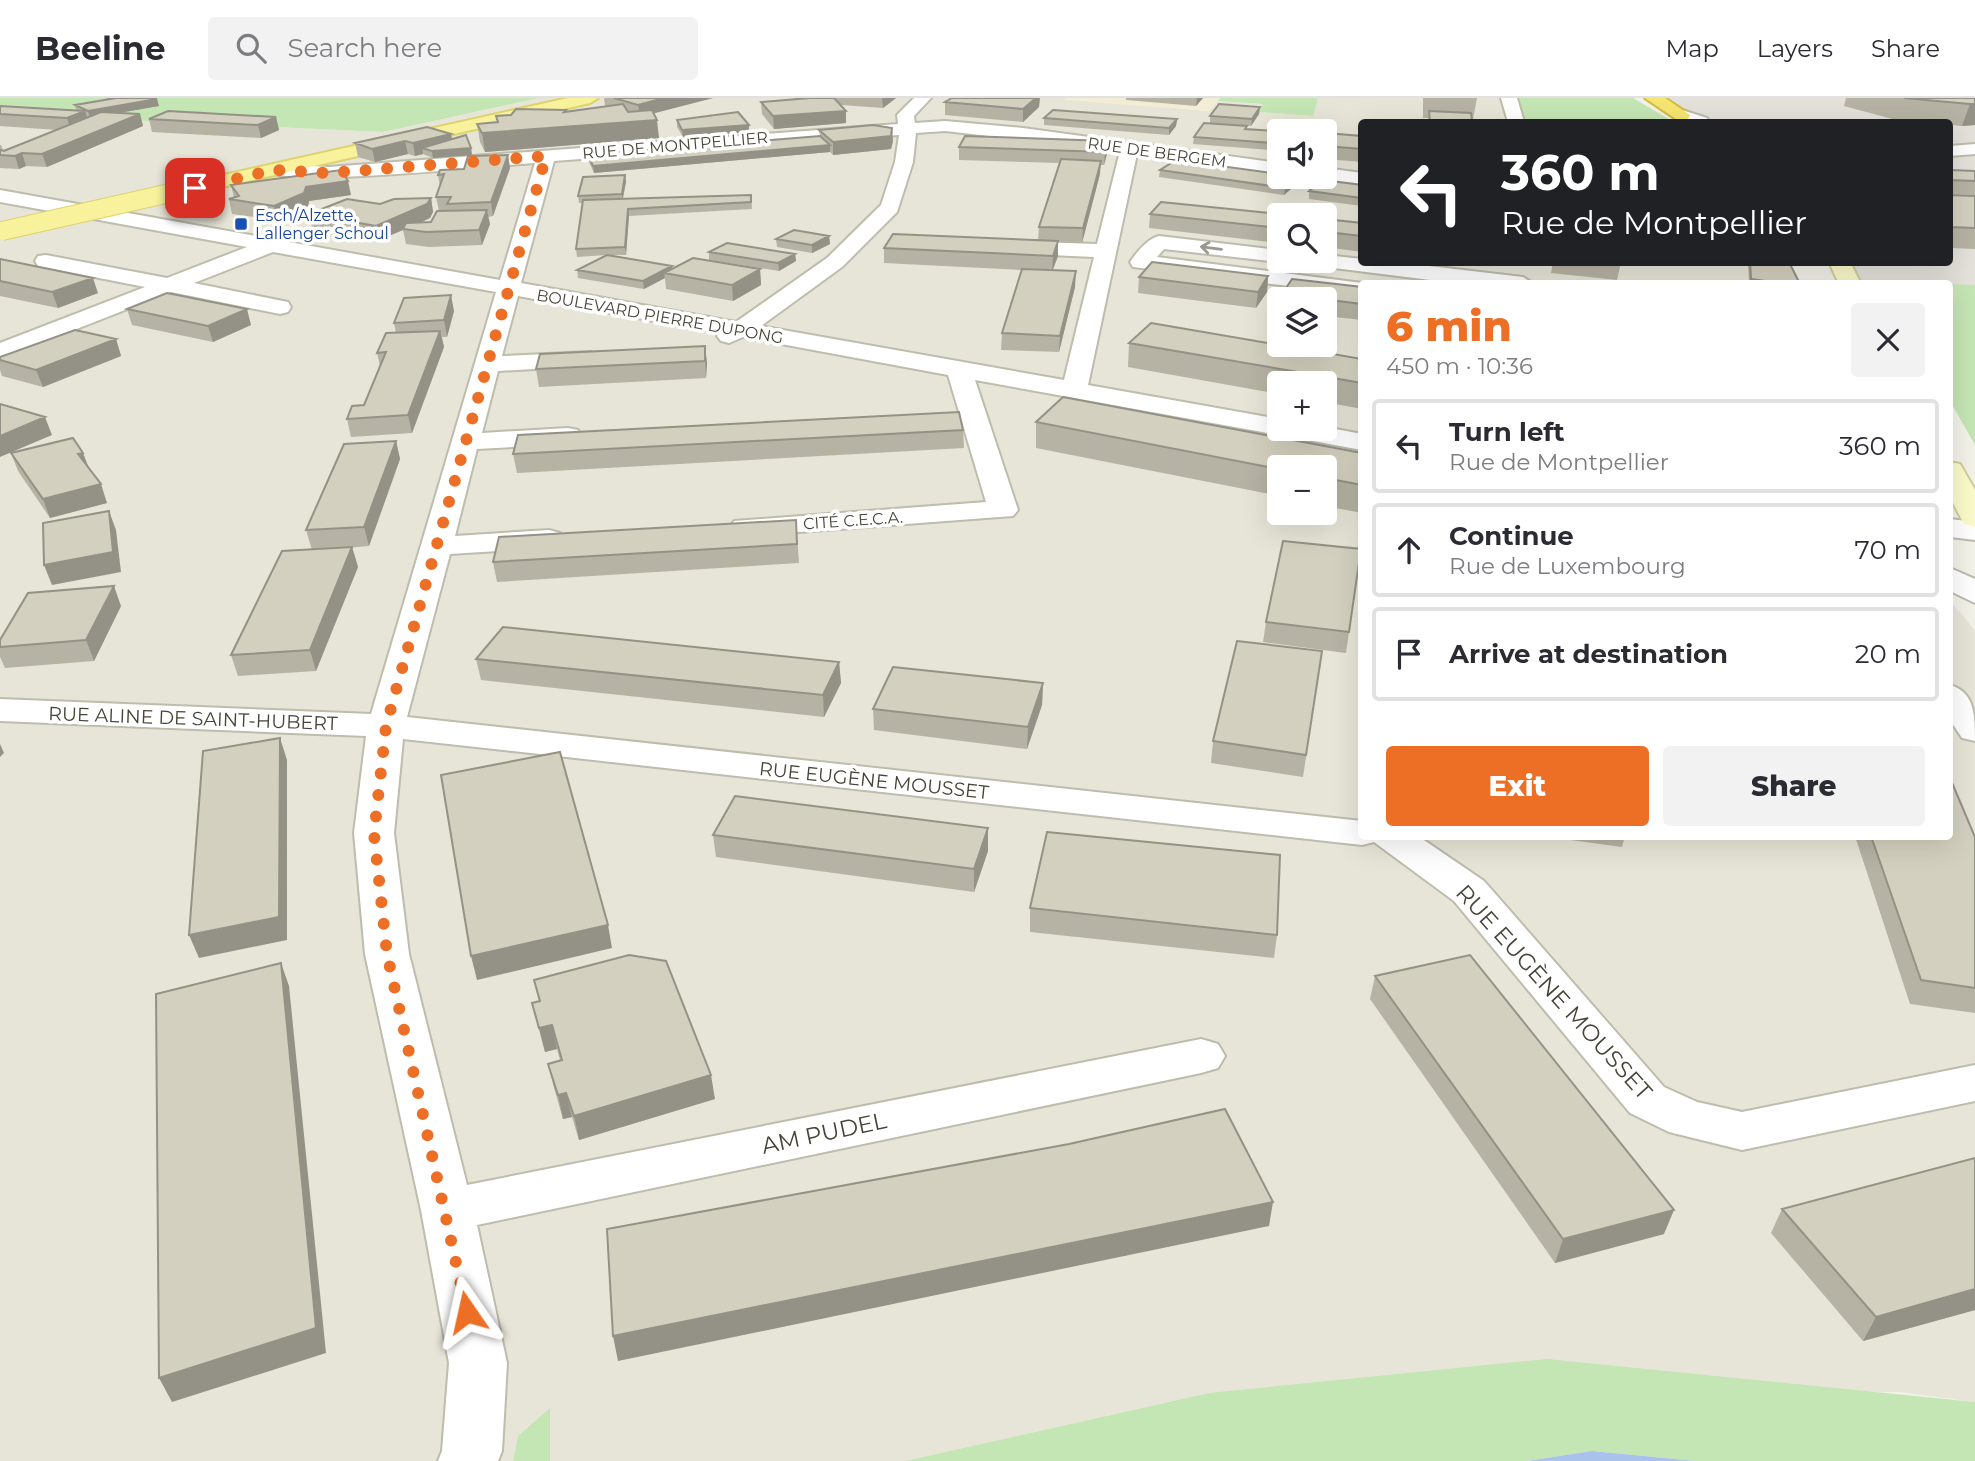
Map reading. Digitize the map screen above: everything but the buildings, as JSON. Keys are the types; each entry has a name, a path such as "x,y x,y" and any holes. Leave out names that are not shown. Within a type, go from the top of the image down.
{"highway":[{"path":"1653,98 1687,119"}],"main road":[{"path":"1,228 148,190 561,98"},
{"path":"1,228 170,193 590,98"},
{"path":"274,170 299,156"},
{"path":"1953,476 1975,518"}],"street":[{"path":"710,348 802,290 859,240 877,215 890,208 906,149 909,127 905,115 923,98"},
{"path":"1509,98 1515,119"},
{"name":"RUE DE MONTPELLIER","path":"274,170 329,173 909,127"},
{"name":"RUE DE BERGEM","path":"909,127 978,128 1267,167"},
{"path":"1073,390 1129,149"},
{"path":"1953,151 1975,149"},
{"path":"468,1461 472,1451 478,1363 447,1210 387,954 374,834 386,726 546,156"},
{"path":"1337,176 1358,178"},
{"name":"BOULEVARD PIERRE DUPONG","path":"0,196 1267,425"},
{"path":"859,240 887,242"},
{"path":"1267,255 1159,242 1141,262 1358,288"},
{"path":"0,352 271,245"},
{"path":"982,246 1105,251"},
{"path":"46,261 280,307"},
{"path":"1337,262 1358,264"},
{"path":"1382,266 1486,275 1507,280"},
{"path":"488,364 607,358"},
{"name":"CITÉ C.E.C.A.","path":"710,529 1003,510 958,416 959,369"},
{"path":"466,442 589,435"},
{"path":"1337,438 1358,441"},
{"path":"1953,528 1975,531"},
{"path":"436,547 573,538"},
{"path":"1953,556 1975,560"},
{"path":"1953,580 1975,593"},
{"path":"1953,700 1975,730"},
{"name":"RUE ALINE DE SAINT-HUBERT","path":"0,710 386,726"},
{"name":"RUE EUGÈNE MOUSSET","path":"386,726 1358,833"},
{"name":"RUE EUGÈNE MOUSSET","path":"1397,840 1469,891 1647,1100 1688,1119 1742,1131 1975,1083"},
{"name":"AM PUDEL","path":"447,1210 1201,1056"}],"shaded area":[{"path":"539,98 1066,98 1209,111 1218,101 1264,104 1260,112 1312,116 1318,98 1509,98 1515,119 1358,119 1358,266 1776,266 1791,280 1358,280 1358,840 1953,840 1953,605 1975,631 1975,1402 1899,1392 1209,1393 905,1461 550,1461 550,1409 518,1436 513,1461 0,1461 0,114 383,132"},
{"path":"1220,98 1209,111 1064,100"},
{"path":"1653,98 1975,98 1975,285 1953,285 1953,280 1848,280 1841,266 1953,266 1953,119 1687,119"}],"green space":[{"path":"0,98 539,98 383,132 0,114"},
{"path":"1220,98 1318,98 1313,116 1259,112 1263,104 1218,101"},
{"path":"1509,98 1633,98 1669,119 1515,119"},
{"path":"1953,284 1975,285 1975,445 1953,406"},
{"path":"1547,1359 1975,1402 1975,1461 1696,1461 1592,1451 1527,1461 905,1461 1209,1393"},
{"path":"550,1408 550,1461 513,1461 518,1436"}],"water":[{"path":"1592,1451 1696,1461 1527,1461"}],"place":[{"name":"Esch/Alzette, Lallenger Schoul","path":"241,224"}],"route":[{"path":"195,188 274,170 329,173 546,156 386,726 374,834 387,954 447,1210 467,1312"}]}
